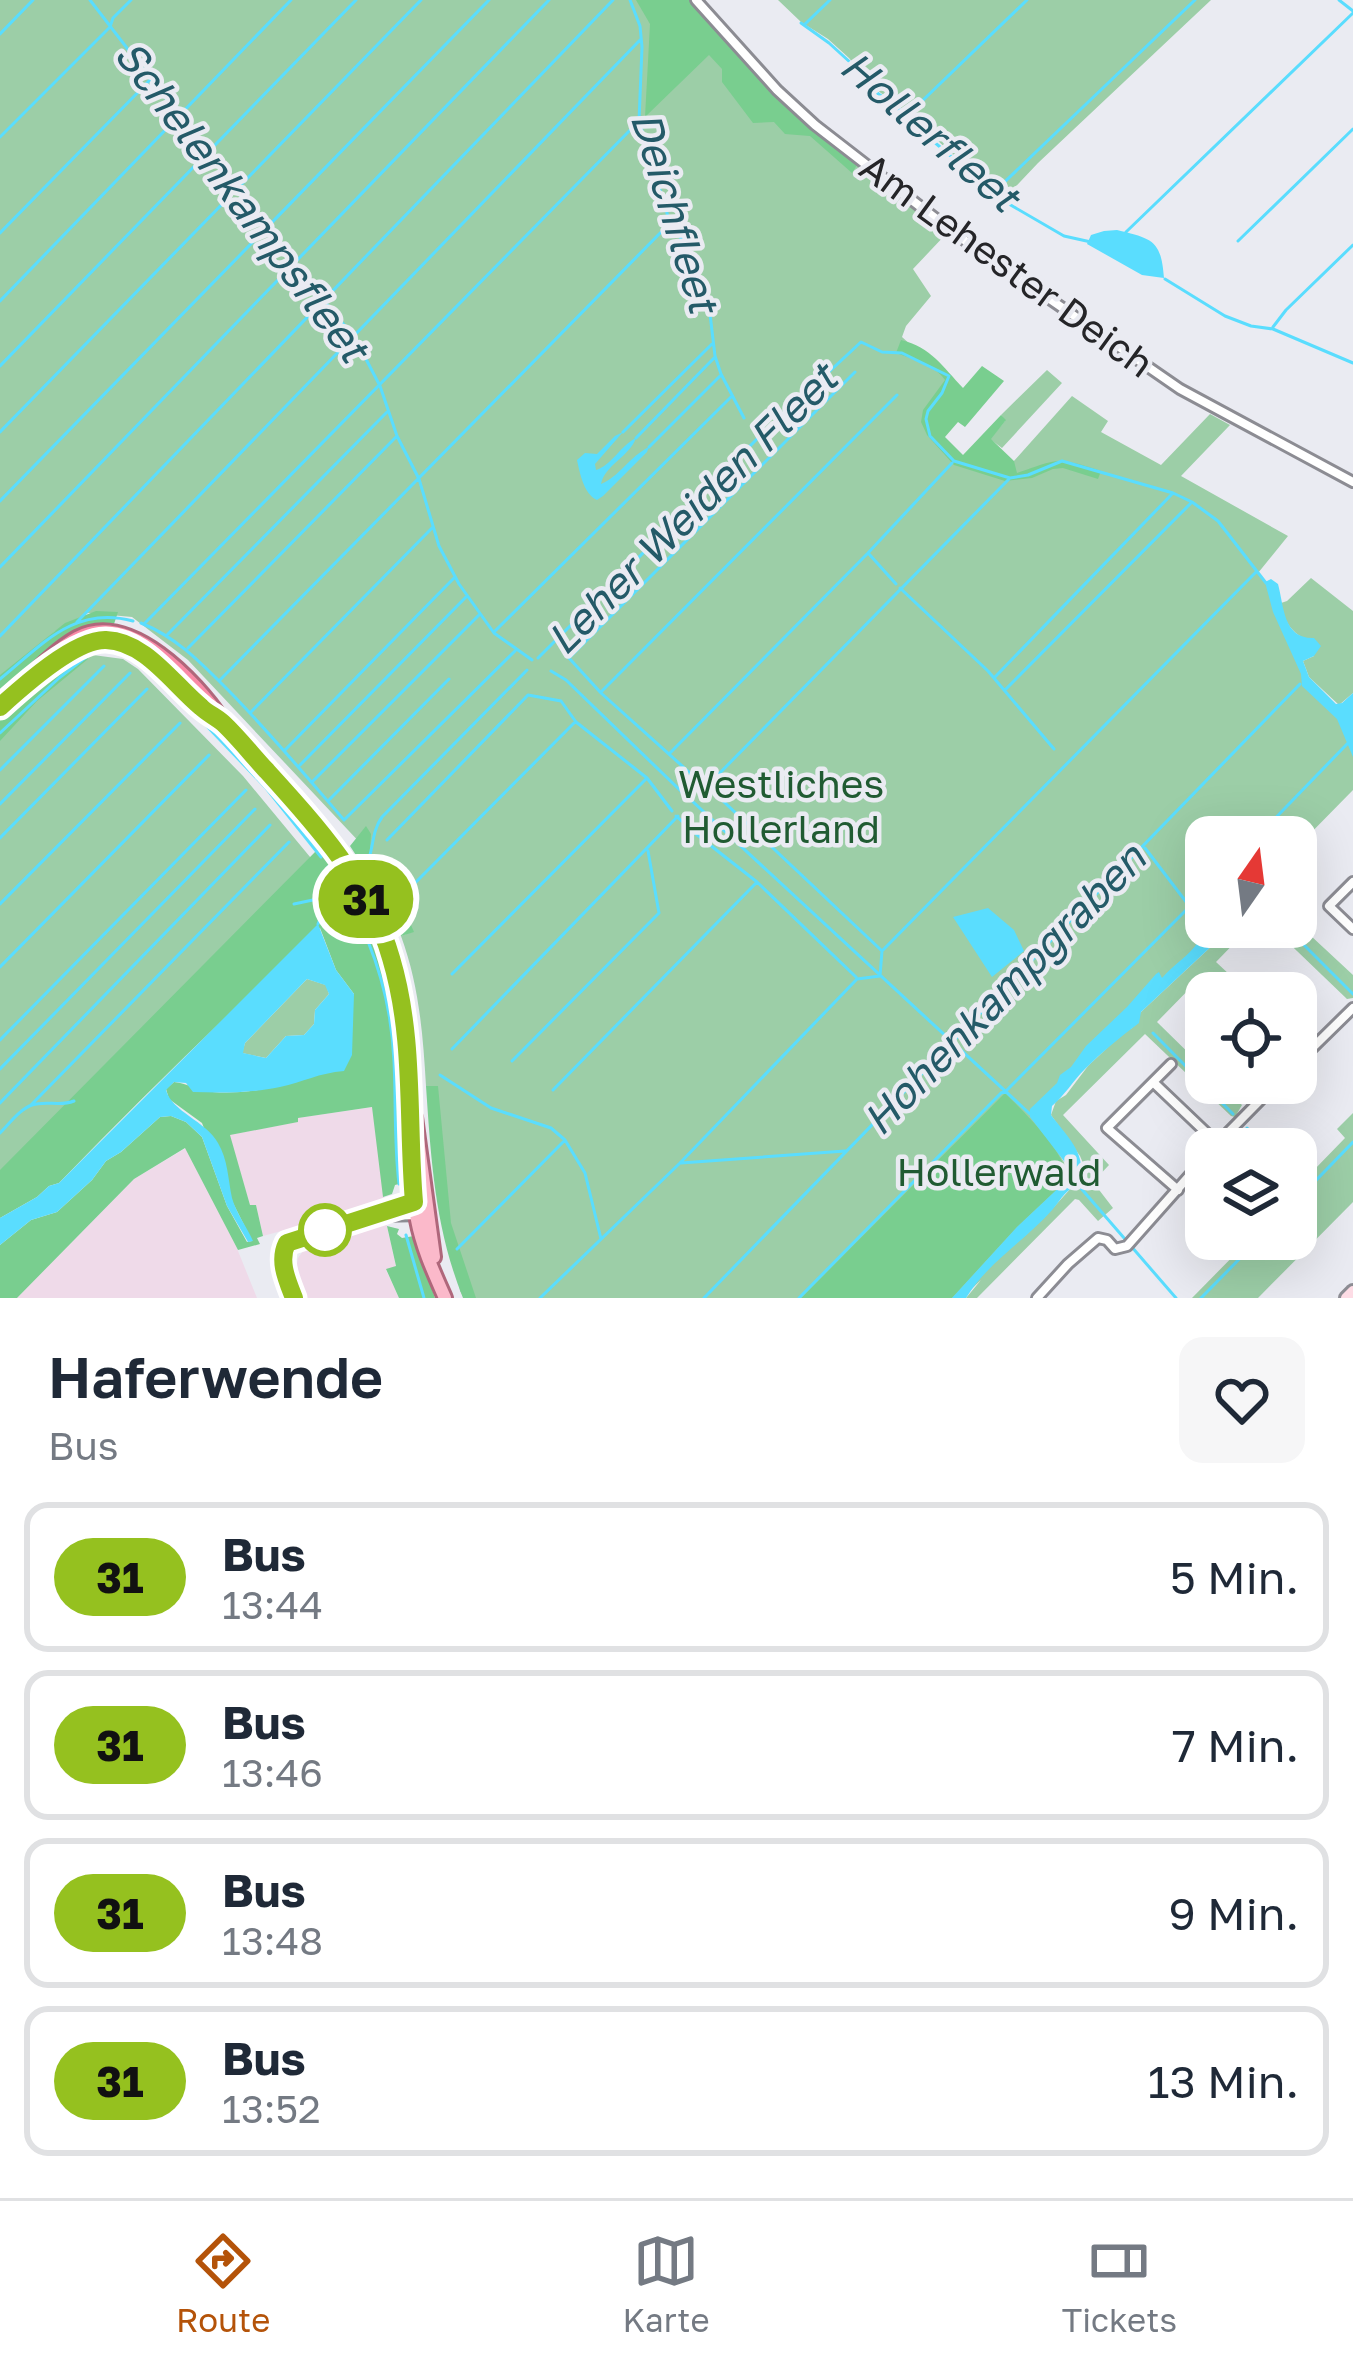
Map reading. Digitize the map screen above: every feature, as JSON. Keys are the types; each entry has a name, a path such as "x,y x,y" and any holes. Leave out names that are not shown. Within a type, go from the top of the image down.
{"highway":[{"path":"0,707 73,642 86,635 128,635 212,707 303,812"}],"main road":[{"path":"303,812 351,874 390,953 404,1018 410,1133 421,1208 445,1298"},
{"path":"1346,1298 1353,1292"}],"street":[{"name":"Am Lehester Deich","path":"696,0 815,125 957,235 1180,389 1353,482"},
{"path":"1353,882 1330,906 1353,929"},
{"path":"1317,1041 1353,1008"},
{"path":"1171,1064 1107,1128 1178,1190"},
{"path":"1153,1082 1198,1128"},
{"path":"1233,1128 1256,1104"},
{"path":"1037,1298 1098,1238 1115,1249 1130,1244 1185,1182"},
{"path":"294,1298 282,1263 287,1243 374,1216 421,1208"}],"shaded area":[{"path":"373,1107 396,1267 386,1270 399,1298 307,1298 296,1269 305,1248 296,1227 263,1236 229,1135 297,1122 297,1118"},
{"path":"186,1148 257,1298 17,1298 134,1179"}],"green space":[{"name":"Westliches Hollerland","path":"0,0 688,0 770,93 947,233 913,269 931,296 902,337 962,391 932,429 962,457 1013,462 1072,396 1108,421 1101,432 1161,465 1210,414 1230,425 1181,476 1288,536 1258,573 1269,587 1307,686 1338,713 1353,738 1353,790 1317,827 1317,816 1185,816 1185,948 1197,948 1035,1113 1075,1181 1020,1239 1080,1184 1083,1163 1051,1115 1056,1101 1132,1028 1141,1012 1210,948 1230,948 1216,962 1227,972 1185,972 1185,993 1157,1022 1185,1049 1185,1072 1145,1034 1063,1115 1109,1165 1093,1182 1113,1208 1098,1221 1075,1199 977,1298 966,1298 981,1280 962,1298 464,1298 431,1087 426,1086 416,991 401,936 406,934 364,847 188,660 132,617 88,613 54,632 0,679"},
{"path":"636,0 691,0 774,95 857,165 852,173 810,136 785,134 774,122 753,123 722,82 722,69 709,55 645,117 650,24"},
{"path":"778,0 1211,0 1000,203 910,115 873,87 849,58"},
{"path":"901,340 929,353 963,388 982,366 1004,381 965,427 958,422 945,437 963,455 1001,415 1006,420 991,439 1014,461 1017,473 1066,462 1101,471 1098,479 1063,468 1005,481 954,465 921,422 923,410 945,380 930,366 896,353"},
{"path":"1047,370 1062,383 1002,448 990,439 1005,421 1001,415"},
{"path":"1311,578 1353,611 1353,693 1339,705 1309,677 1303,661 1314,656 1308,640 1293,630 1282,609 1281,603"},
{"path":"96,611 118,612 113,627 103,627 0,698 0,675 65,623"},
{"path":"86,650 88,659 37,701 0,741 0,713"},
{"path":"91,650 93,655 123,659 138,669 243,776 315,863 0,1189 0,729 59,673"},
{"path":"286,810 355,898 383,958 399,1040 406,1182 383,1197 372,1107 230,1135 250,1205 256,1205 263,1236 257,1238 260,1244 238,1250 185,1148 134,1179 17,1298 0,1298 0,1245 31,1220 57,1212 106,1161 160,1117 186,1122 202,1137 227,1206 247,1242 252,1241 202,1123 169,1099 166,1089 174,1082 207,1092 254,1091 321,1072 354,994 336,970 320,928 59,1183 0,1218 0,1170 317,850"},
{"path":"366,826 371,834 370,851 414,932 401,936 350,846"},
{"path":"1317,942 1353,975 1353,998 1347,999 1294,948 1317,948"},
{"path":"307,979 326,985 329,994 315,1010 314,1024 304,1035 286,1036 266,1058 242,1053 245,1043"},
{"path":"426,1086 438,1086 451,1223 476,1298 463,1298 446,1246"},
{"name":"Hollerwald","path":"1005,1093 1053,1146 1067,1180 952,1298 801,1298"},
{"name":"Westliches Hollerland","path":"1218,1104 1242,1105 1231,1116"},
{"path":"1353,1113 1353,1202 1317,1238 1317,1167 1345,1138 1337,1129"},
{"path":"387,1226 399,1229 402,1238 414,1236 435,1298 399,1298 386,1269 396,1266"},
{"path":"1229,1260 1296,1260 1258,1298 1192,1298"}],"water":[{"path":"1117,230 1153,243 1164,278 1142,275 1087,244 1091,235"},
{"path":"623,432 595,464 596,470 636,438 601,484 649,447 597,500 586,488 577,460 585,453 597,454"},
{"path":"1271,579 1278,584 1291,627 1321,646 1303,661 1309,677 1336,704 1353,693 1353,757 1337,719 1302,686 1273,612 1265,582"},
{"path":"988,908 1014,930 1024,951 992,977 953,917"},
{"path":"318,924 336,970 354,994 352,1055 344,1071 259,1090 193,1092 186,1083 174,1082 166,1090 218,1143 234,1204 253,1241 248,1242 227,1206 202,1137 171,1116 160,1117 106,1161 57,1212 31,1220 0,1245 0,1218 59,1183","holes":["307,979 325,985 329,994 315,1010 314,1024 304,1035 286,1036 266,1058 243,1053 245,1043"]},
{"path":"1210,948 1052,1106 1051,1115 1079,1155 1080,1184 996,1262 966,1298 952,1298 1067,1180 1067,1165 1030,1117 1030,1109 1156,974 1162,978 1191,951"}],"waterway":[{"path":"0,34 33,0"},
{"name":"Schelenkampsfleet","path":"90,0 355,338 380,386 397,436 419,479 439,546 459,584 494,633 532,660"},
{"path":"0,137 131,0"},
{"path":"0,301 291,0"},
{"path":"0,366 356,0"},
{"path":"0,432 421,0"},
{"path":"0,501 489,0"},
{"path":"0,567 549,0"},
{"path":"0,636 613,0"},
{"name":"Deichfleet","path":"630,0 642,47 639,121 670,223 692,254 721,374 744,418"},
{"path":"805,24 830,0"},
{"path":"920,103 1027,0"},
{"path":"994,192 1195,0"},
{"path":"1339,0 1353,11"},
{"path":"1126,232 1353,13"},
{"name":"Hollerfleet","path":"801,23 1002,200 1064,236 1091,242"},
{"path":"77,622 641,39"},
{"path":"0,233 150,80"},
{"path":"144,624 639,121"},
{"path":"1238,241 1353,129"},
{"path":"219,681 670,223"},
{"path":"1273,327 1353,245"},
{"name":"Hollerfleet","path":"1165,279 1225,316 1273,329 1353,363"},
{"name":"Leher Weiden Fleet","path":"538,658 861,342 882,352 902,353 949,376 926,419 930,436 954,461 1010,478 1062,461 1173,493 1218,521 1266,583"},
{"path":"623,432 712,344"},
{"path":"636,438 714,358"},
{"path":"700,782 569,658 855,372"},
{"path":"649,447 720,376"},
{"path":"602,691 897,395"},
{"path":"495,631 731,397"},
{"path":"167,635 387,412"},
{"path":"188,648 396,437"},
{"path":"670,753 952,463"},
{"path":"707,786 1009,479"},
{"path":"994,678 1172,494"},
{"path":"1005,690 1191,503"},
{"path":"251,712 433,527"},
{"path":"869,554 896,584"},
{"path":"540,1298 680,1163 857,979 880,976 882,951 1256,572"},
{"path":"285,750 454,578"},
{"path":"900,588 988,671 1054,749"},
{"path":"300,765 466,597"},
{"path":"312,782 479,615"},
{"path":"0,679 45,641 76,623 112,618 133,621"},
{"path":"141,623 178,644 209,672 344,820 515,651"},
{"path":"0,733 90,654 106,648 130,653 266,788 321,857"},
{"path":"0,770 104,666"},
{"name":"Leher Weiden Fleet","path":"366,867 382,817 527,670"},
{"name":"Schelenkampsfleet","path":"551,671 686,796"},
{"path":"0,804 130,673"},
{"path":"329,800 449,679"},
{"name":"Hohenkampgraben","path":"704,1298 1300,684"},
{"path":"0,838 147,689"},
{"path":"387,840 528,695 561,701 576,722 647,778 672,811"},
{"path":"0,904 180,723"},
{"path":"414,884 574,723"},
{"path":"1277,816 1348,743"},
{"path":"0,967 209,755"},
{"path":"452,974 646,779"},
{"path":"706,785 881,950"},
{"path":"0,1040 246,790"},
{"name":"Schelenkampsfleet","path":"691,800 1034,1114"},
{"path":"0,1069 255,809"},
{"path":"676,816 757,882 856,977"},
{"path":"452,1049 678,816"},
{"path":"0,1103 270,825"},
{"path":"31,1105 289,842"},
{"path":"1145,848 1185,900"},
{"path":"512,1061 659,913 648,851"},
{"path":"328,867 366,936 388,1009 399,1184"},
{"path":"553,1090 757,882"},
{"path":"318,924 329,897 345,886"},
{"path":"294,904 327,897"},
{"name":"Schelenkampsfleet","path":"799,1298 1185,911"},
{"path":"1307,948 1353,994"},
{"path":"1153,1033 1233,1114"},
{"path":"440,1075 491,1108 551,1128 565,1140 585,1173 601,1239"},
{"path":"0,1133 32,1105 74,1101"},
{"path":"457,1249 565,1140"},
{"path":"1317,1179 1353,1142"},
{"path":"681,1163 845,1151"},
{"path":"1079,1186 1176,1298"},
{"path":"406,1235 424,1298"},
{"path":"1201,1298 1238,1260"}],"bus line":[{"name":"31","path":"0,707 82,645 108,640 136,649 221,721 274,780 335,851 375,917 390,953 404,1018 414,1202 287,1243 282,1263 294,1298"}]}
